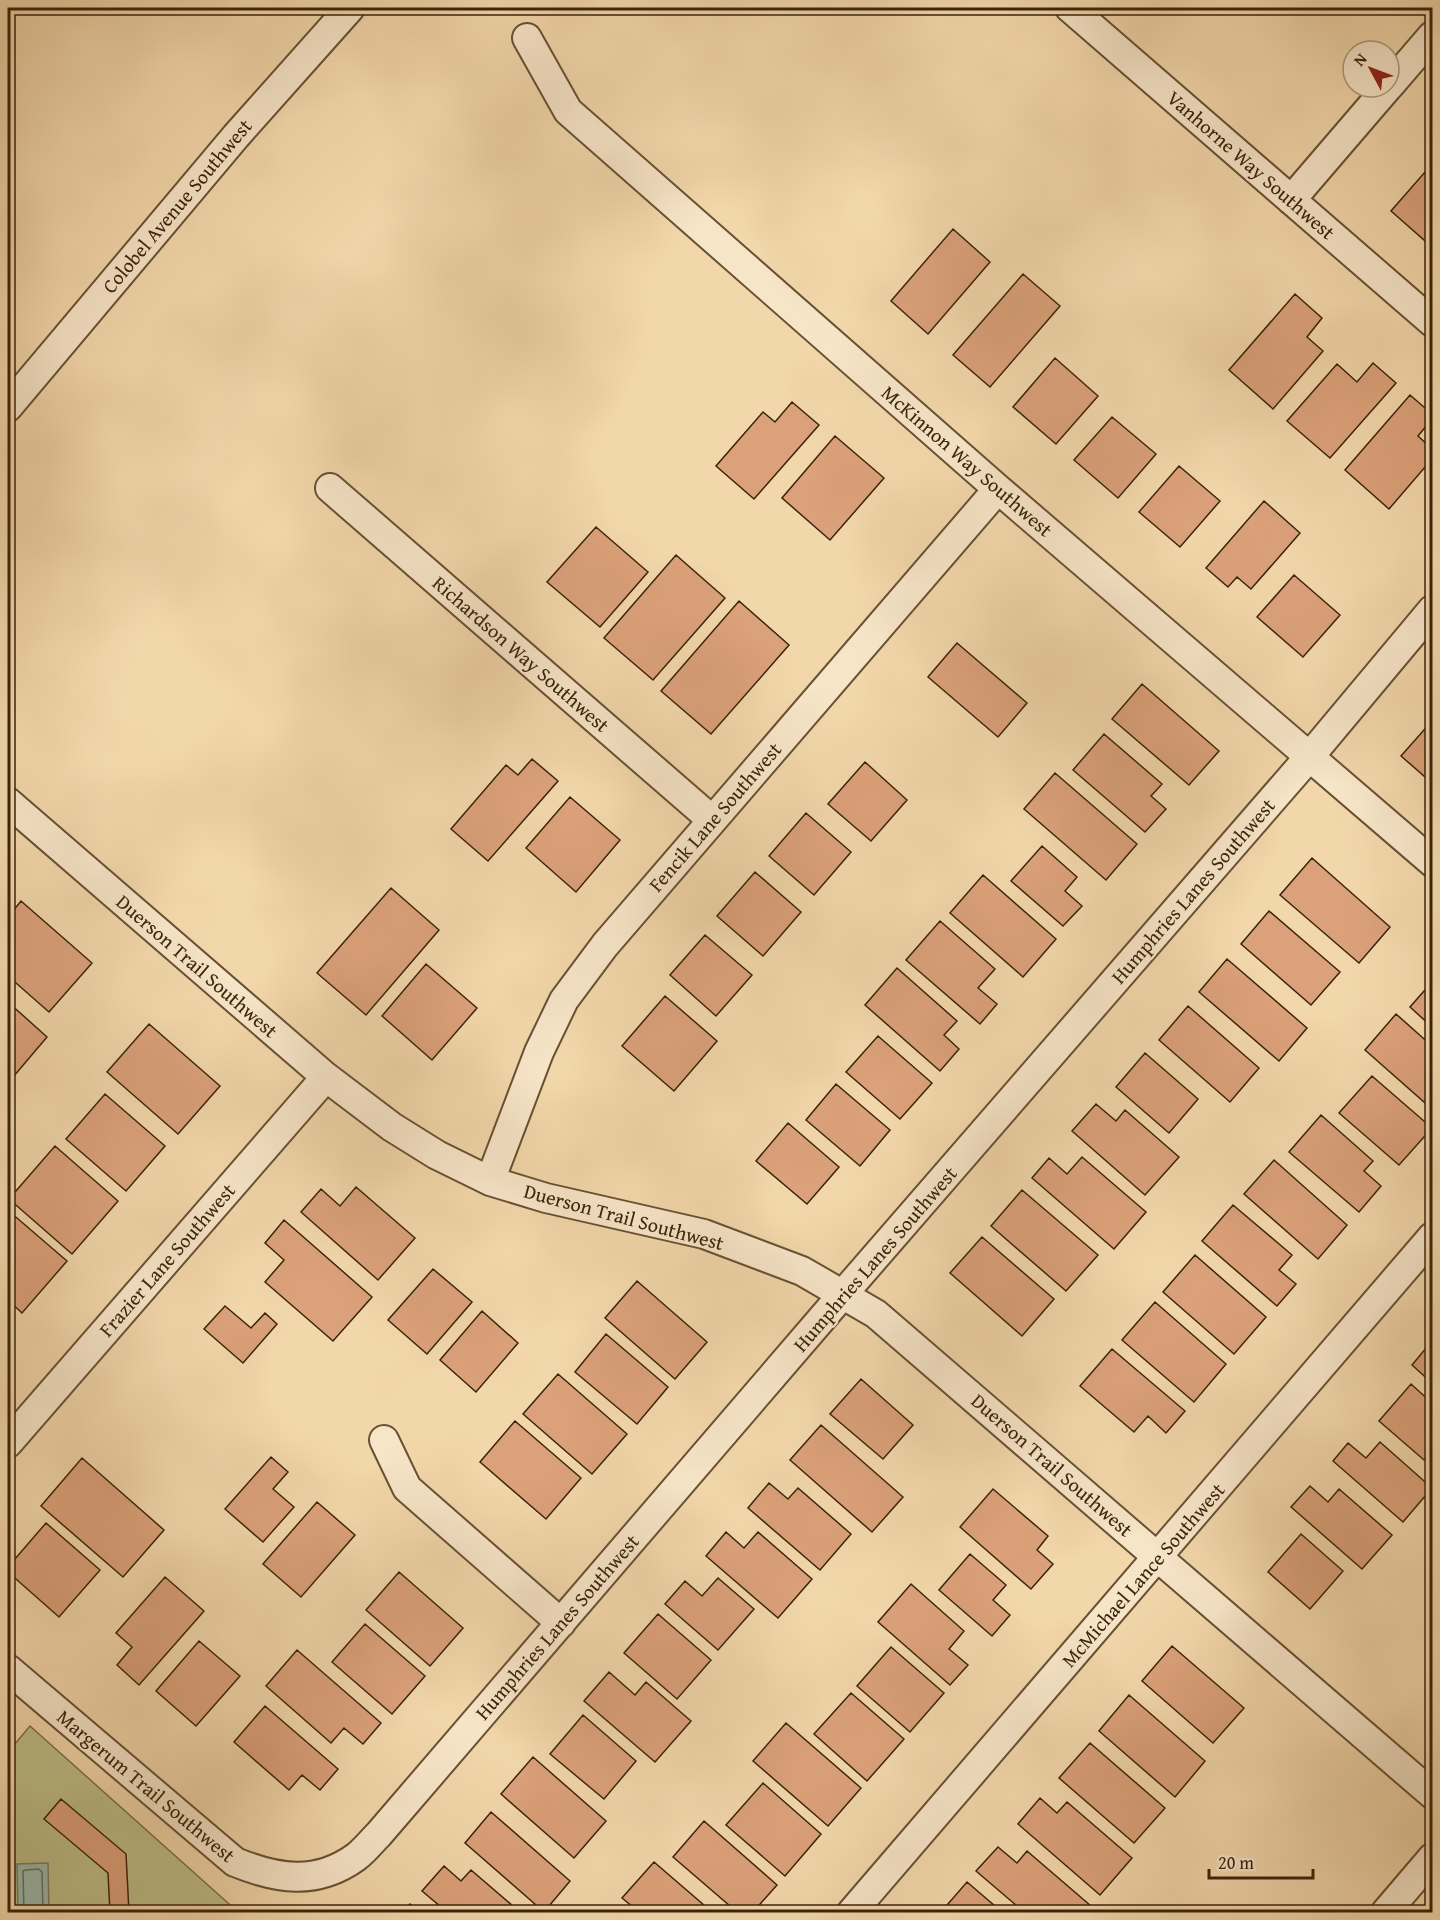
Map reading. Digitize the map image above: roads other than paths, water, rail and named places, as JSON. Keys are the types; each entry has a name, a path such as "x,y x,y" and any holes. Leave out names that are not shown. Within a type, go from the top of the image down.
{"street":[{"name":"Colobel Avenue Southwest","path":"8,408 236,136 350,8"},
{"name":"Vanhorne Way Southwest","path":"1070,8 1432,321"},
{"path":"1401,73 1432,36"},
{"name":"McKinnon Way Southwest","path":"527,38 568,111 998,489 1432,862"},
{"path":"1291,200 1379,99"},
{"name":"Richardson Way Southwest","path":"330,488 712,820"},
{"name":"Fencik Lane Southwest","path":"490,1181 539,1052 564,1000 605,945 998,489"},
{"name":"Humphries Lanes Southwest","path":"297,1879 331,1872 357,1857 379,1834 1310,756 1432,610"},
{"name":"Duerson Trail Southwest","path":"10,808 326,1077 392,1127 437,1155 490,1181 546,1198 704,1234 802,1271 876,1314 1432,1794"},
{"name":"Frazier Lane Southwest","path":"8,1443 326,1077"},
{"name":"McMichael Lance Southwest","path":"852,1912 1432,1237"},
{"path":"384,1440 407,1488 561,1623"},
{"name":"Margerum Trail Southwest","path":"8,1669 235,1862 261,1873 297,1879"},
{"path":"1386,1912 1432,1858"}],"water":[{"path":"48,1863 49,1912 18,1912 17,1864"}]}
